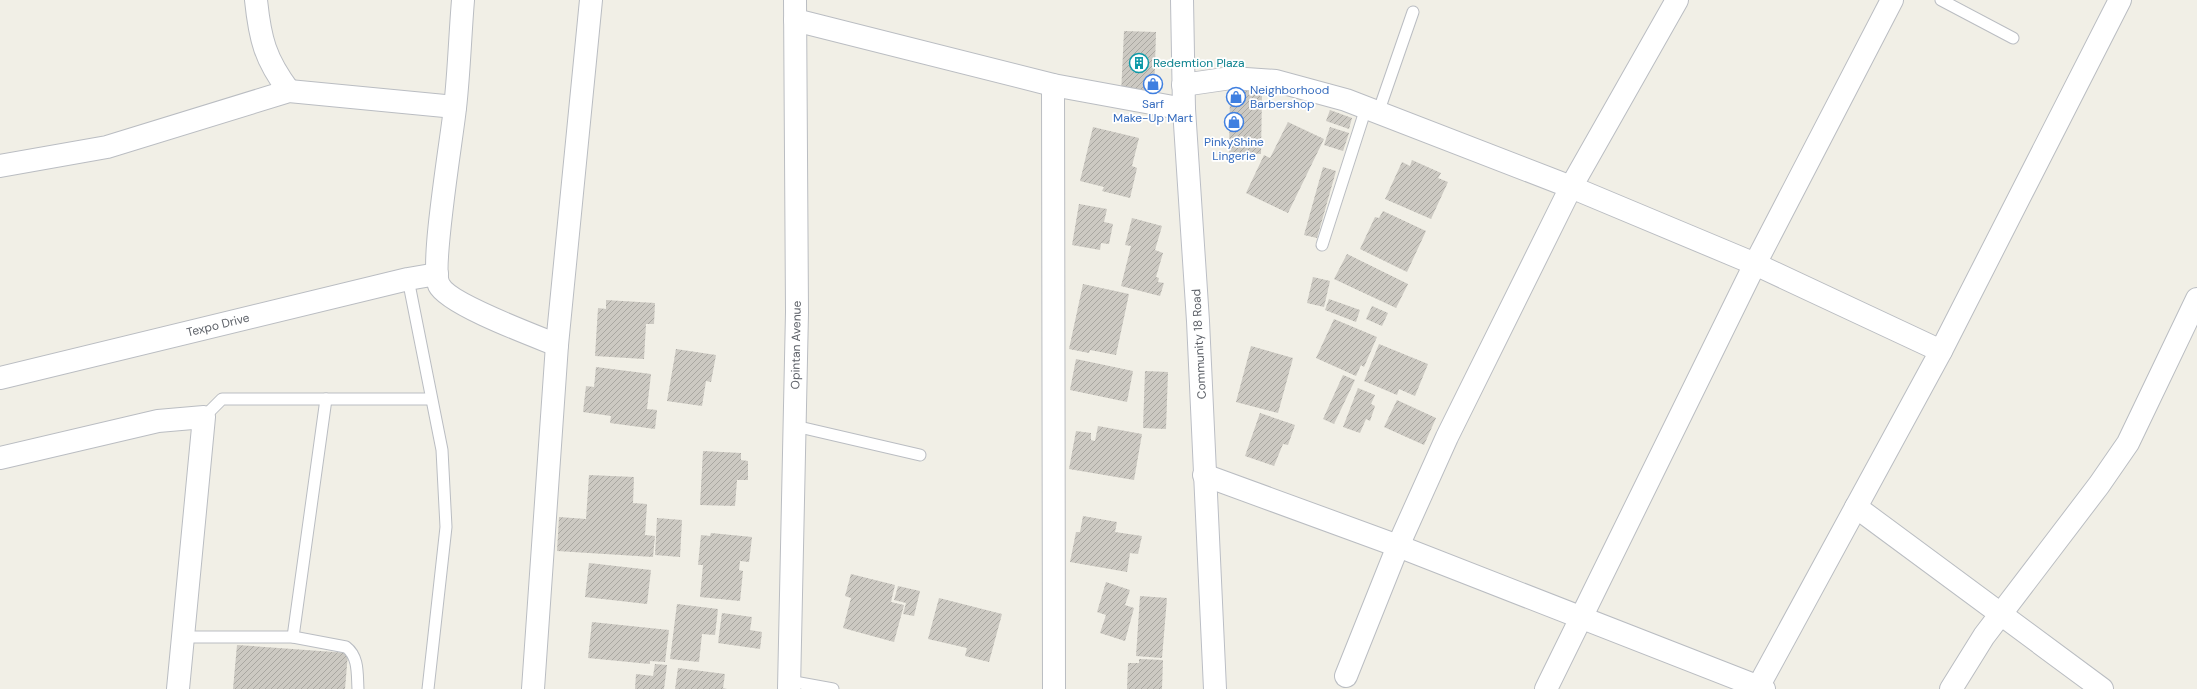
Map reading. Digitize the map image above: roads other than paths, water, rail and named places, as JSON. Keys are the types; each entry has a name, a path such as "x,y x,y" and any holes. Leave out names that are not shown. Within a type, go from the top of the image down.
{"street":[{"path":"256,0 259,30 267,57 274,71 289,91"},
{"path":"463,0 455,107 437,259 439,286 447,295 502,322 557,345"},
{"path":"533,689 557,345 592,0"},
{"name":"Community 18 Road","path":"1182,0 1184,109 1198,321 1215,689"},
{"path":"1346,676 1398,546 1447,437 1571,187 1677,0"},
{"path":"1546,689 1755,264 1892,0"},
{"path":"1204,475 1398,546 1760,688 1941,351 2120,0"},
{"path":"795,10 1053,85 1184,109"},
{"name":"Opintan Avenue","path":"789,685 795,426 797,162 795,10"},
{"path":"1183,85 1231,78 1276,81 1372,110 1571,187 1755,264 1941,351"},
{"path":"1053,85 1054,689"},
{"path":"0,166 107,147 289,91 455,107"},
{"name":"Texpo Drive","path":"0,378 437,274"},
{"path":"1951,689 2000,614 2099,485 2128,443 2197,299"},
{"path":"0,458 158,421 204,417 178,689"},
{"path":"1856,507 2102,689"}],"lane":[{"path":"1941,0 2012,38"},
{"path":"1322,245 1372,110 1413,12"},
{"path":"408,280 442,450 446,527 428,689"},
{"path":"204,417 222,399 431,399"},
{"path":"293,636 326,399"},
{"path":"795,426 920,455"},
{"path":"183,637 293,636 346,647 352,651 356,659 358,689"},
{"path":"789,685 832,689"}],"place":[{"name":"Redemtion Plaza","path":"1139,63"},
{"name":"Sarf Make-Up Mart","path":"1153,84"},
{"name":"Neighborhood Barbershop","path":"1236,97"},
{"name":"PinkyShine Lingerie","path":"1234,122"}]}
